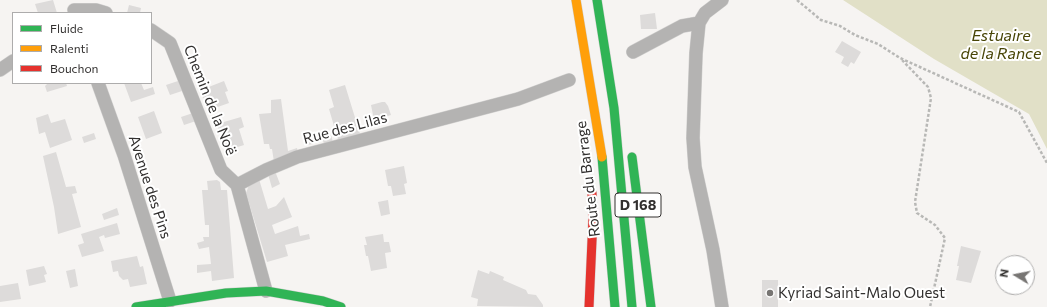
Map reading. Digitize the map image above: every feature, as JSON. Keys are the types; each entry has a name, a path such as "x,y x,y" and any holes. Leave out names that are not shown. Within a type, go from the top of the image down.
{"main road":[{"name":"Route du Barrage","path":"576,0 602,156 616,307"},
{"name":"Route du Barrage","path":"596,0 614,108 632,307"},
{"path":"614,108 623,118"},
{"name":"D 168","path":"630,145 651,307"},
{"path":"589,307 593,218 592,182 602,156"},
{"path":"136,307 226,293 266,291 323,301 341,307"}],"street":[{"path":"722,0 705,13 699,22 694,99 695,167 713,250 722,307"},
{"path":"74,8 103,12"},
{"path":"633,52 682,26 699,22"},
{"name":"Chemin de la Noë","path":"152,31 170,43 221,170 237,185"},
{"path":"0,70 12,62"},
{"name":"Rue des Lilas","path":"237,185 266,170 297,157 518,99 569,80"},
{"name":"Avenue des Pins","path":"98,84 124,155 170,301"},
{"path":"237,185 266,291"}],"path":[{"path":"797,0 821,20 840,26 855,35 878,44 900,58 1019,112 1047,163"},
{"path":"900,58 928,87 930,93 915,202 917,213 935,225 945,238 930,307"}],"water":[{"name":"Estuaire de la Rance","path":"843,0 1047,0 1047,149 1029,114 934,59"}],"building":[{"path":"53,0 57,12 38,12 35,4"},
{"path":"129,5 141,8 140,12 127,12"},
{"path":"655,13 657,29 641,29 640,15"},
{"path":"842,41 861,52 854,64 851,62 848,67 841,63 844,57 835,52"},
{"path":"181,80 185,90 170,95 166,85"},
{"path":"224,81 228,91 225,92 229,103 212,109 208,96 203,98 201,90"},
{"path":"47,84 66,84 67,86 47,92 45,86"},
{"path":"124,84 141,84 144,90 153,87 155,94 131,102"},
{"path":"345,85 361,137 339,143 329,109 334,107 329,90"},
{"path":"281,99 288,151 297,148 298,153 274,162 272,149 270,149 269,144 264,144 259,114 271,113 271,100"},
{"path":"385,102 388,106 391,115 374,120 371,105"},
{"path":"154,111 162,133 146,139 138,117"},
{"path":"193,113 196,121 184,125 181,117"},
{"path":"48,114 51,123 65,119 72,140 50,148 45,132 39,134 36,118"},
{"path":"241,117 244,127 239,129 244,145 225,151 217,124"},
{"path":"94,133 96,139 84,143 82,137"},
{"path":"310,134 313,144 307,145 304,135"},
{"path":"331,135 333,142 324,144 322,137"},
{"path":"56,152 66,187 75,186 77,193 72,194 81,227 58,234 43,156"},
{"path":"404,166 407,183 404,184 406,194 393,196 391,186 388,186 385,170"},
{"path":"275,171 280,184 272,188 268,174"},
{"path":"259,179 268,209 276,206 284,197 292,217 272,225 275,234 298,226 300,236 309,234 310,239 285,245 288,256 267,262 246,193 249,185"},
{"path":"217,180 220,182 221,190 227,190 234,278 212,281 211,271 197,273 197,265 211,264 209,247 199,249 197,243 204,241 203,237 209,237 209,225 205,225 202,190 208,190 207,181"},
{"path":"388,200 390,214 381,216 378,202"},
{"path":"117,208 119,215 104,220 102,214"},
{"path":"117,223 120,234 105,238 104,235 99,237 104,251 82,257 78,245 84,243 81,234"},
{"path":"383,234 384,242 389,242 391,252 385,253 387,268 371,271 364,245 367,245 365,237"},
{"path":"961,246 981,251 971,283 956,280"},
{"path":"137,256 140,267 143,266 147,284 130,287 128,279 123,280 119,276 118,271 113,272 111,261"},
{"path":"44,266 47,274 44,275 46,282 29,286 26,270"},
{"path":"75,269 78,286 70,288 66,271"},
{"path":"478,270 489,274 490,271 504,277 503,280 526,290 528,294 536,295 543,307 477,306 478,299 471,297"},
{"name":"Kyriad Saint-Malo Ouest","path":"762,280 778,280 778,307 762,307"},
{"path":"18,283 21,299 0,302 0,286"}],"traffic: fast":[{"path":"597,0 614,108 632,307"},
{"path":"602,157 615,307"},
{"path":"632,157 651,307"},
{"path":"136,307 226,293 266,291 323,301 341,307"}],"traffic: slow":[{"path":"576,0 602,157"}],"traffic: jam":[{"path":"589,307 593,218 592,193"}],"place":[{"name":"Kyriad Saint-Malo Ouest","path":"770,293"}]}
